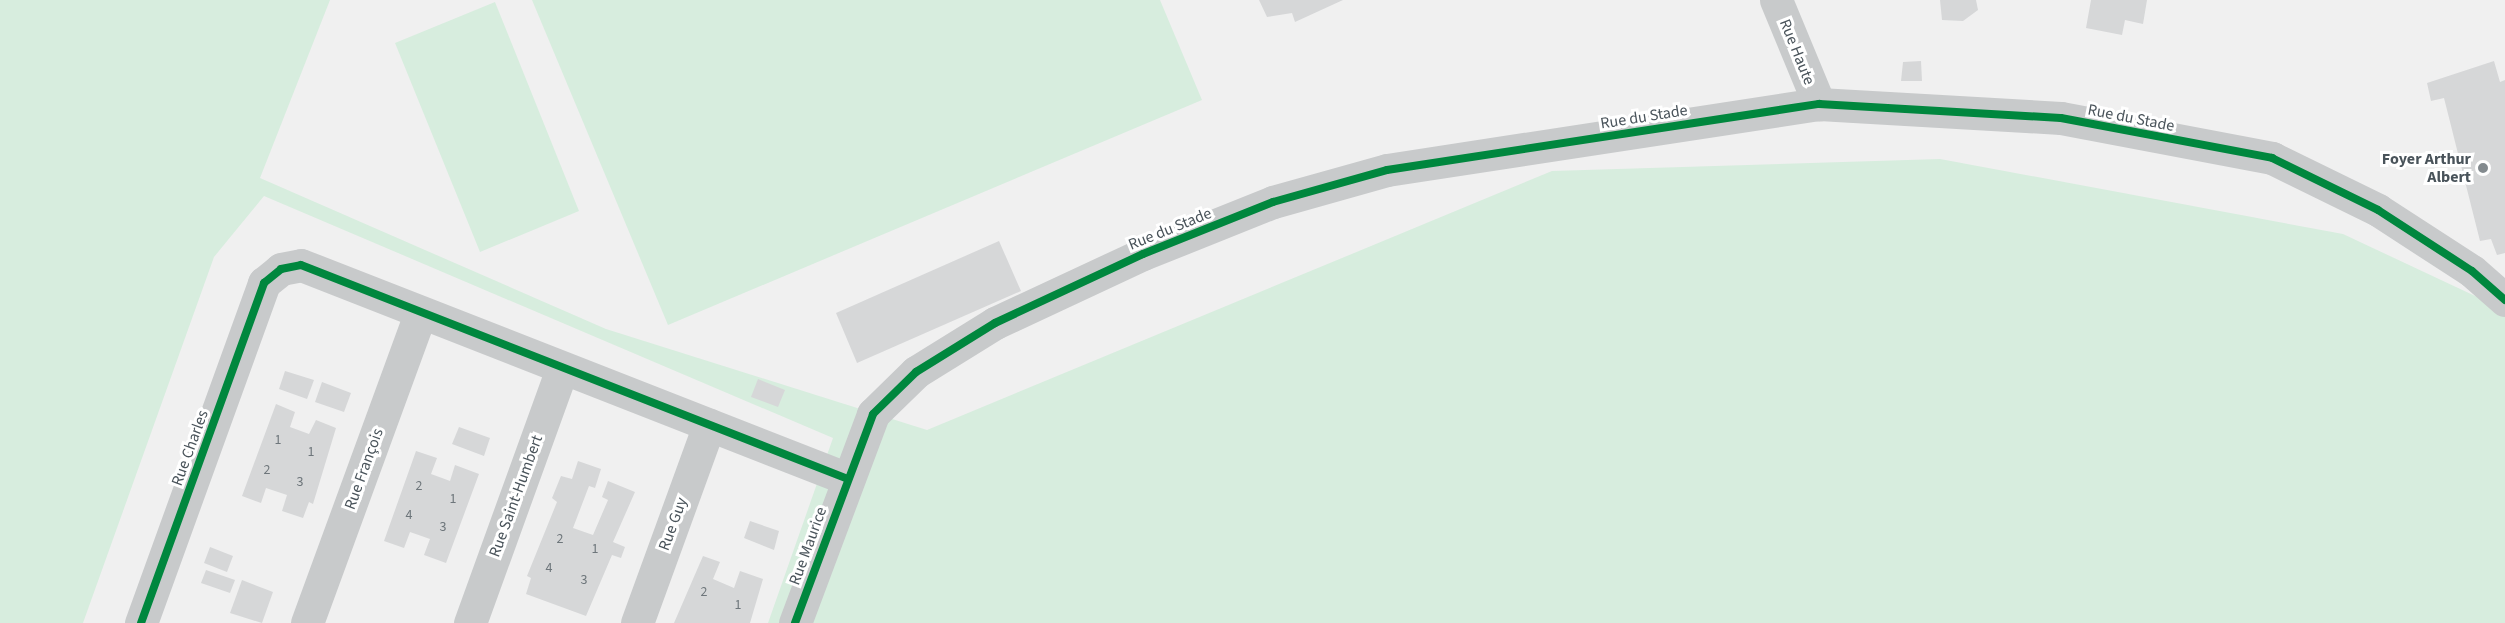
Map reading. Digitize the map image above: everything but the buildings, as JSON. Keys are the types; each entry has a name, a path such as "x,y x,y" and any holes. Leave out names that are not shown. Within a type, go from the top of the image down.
{"street":[{"name":"Rue Haute","path":"1776,0 1819,104"},
{"name":"Rue du Stade","path":"848,478 873,414 916,372 995,323 1143,254 1273,202 1387,170 1819,104 2061,118 2272,158 2378,210 2472,271 2505,300"},
{"name":"Rue Charles","path":"141,623 264,283 281,269 301,265 420,314"},
{"path":"420,314 848,478"},
{"name":"Rue François","path":"307,623 420,314"},
{"name":"Rue Saint-Humbert","path":"470,623 562,369"},
{"name":"Rue Guy","path":"637,623 709,425"},
{"name":"Rue Maurice","path":"795,623 848,478"}],"green space":[{"path":"0,0 330,0 260,178 606,329 927,430 1552,171 1940,159 2343,234 2505,310 2505,623 768,623 833,438 264,196 214,257 83,623 0,623"},
{"path":"532,0 1160,0 1202,100 668,325"},
{"path":"495,2 579,211 480,252 395,43"}],"cycle path":[{"path":"795,623 873,414 916,372 995,323 1143,254 1273,202 1387,170 1819,104 2061,118 2272,158 2378,210 2472,271 2505,300"},
{"path":"141,623 264,283 281,269 301,265 848,479"}],"place":[{"name":"Foyer Arthur Albert","path":"2483,168"}]}
